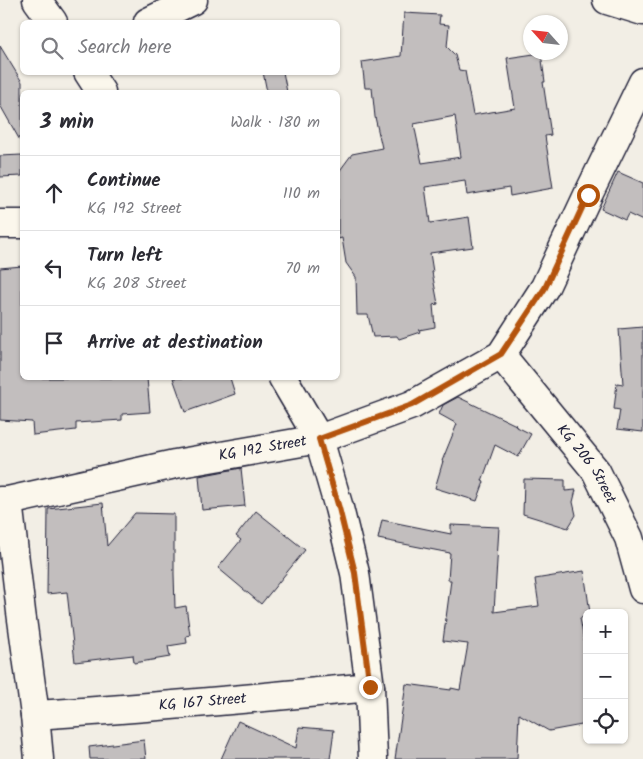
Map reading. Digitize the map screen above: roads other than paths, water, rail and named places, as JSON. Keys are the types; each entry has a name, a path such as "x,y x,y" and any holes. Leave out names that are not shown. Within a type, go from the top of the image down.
{"street":[{"path":"37,0 52,20"},
{"path":"152,20 192,0"},
{"path":"607,0 643,11"},
{"path":"90,75 100,90"},
{"name":"KG 192 Street","path":"4,501 175,464 319,439 412,405 501,354 545,288 588,195 642,88"},
{"path":"0,224 20,224"},
{"name":"KG 206 Street","path":"501,354 596,471 628,538 643,589"},
{"path":"284,380 319,439 355,573 370,687 373,759"},
{"path":"4,501 35,715 39,759"},
{"name":"KG 167 Street","path":"35,715 225,702 370,687"}]}
